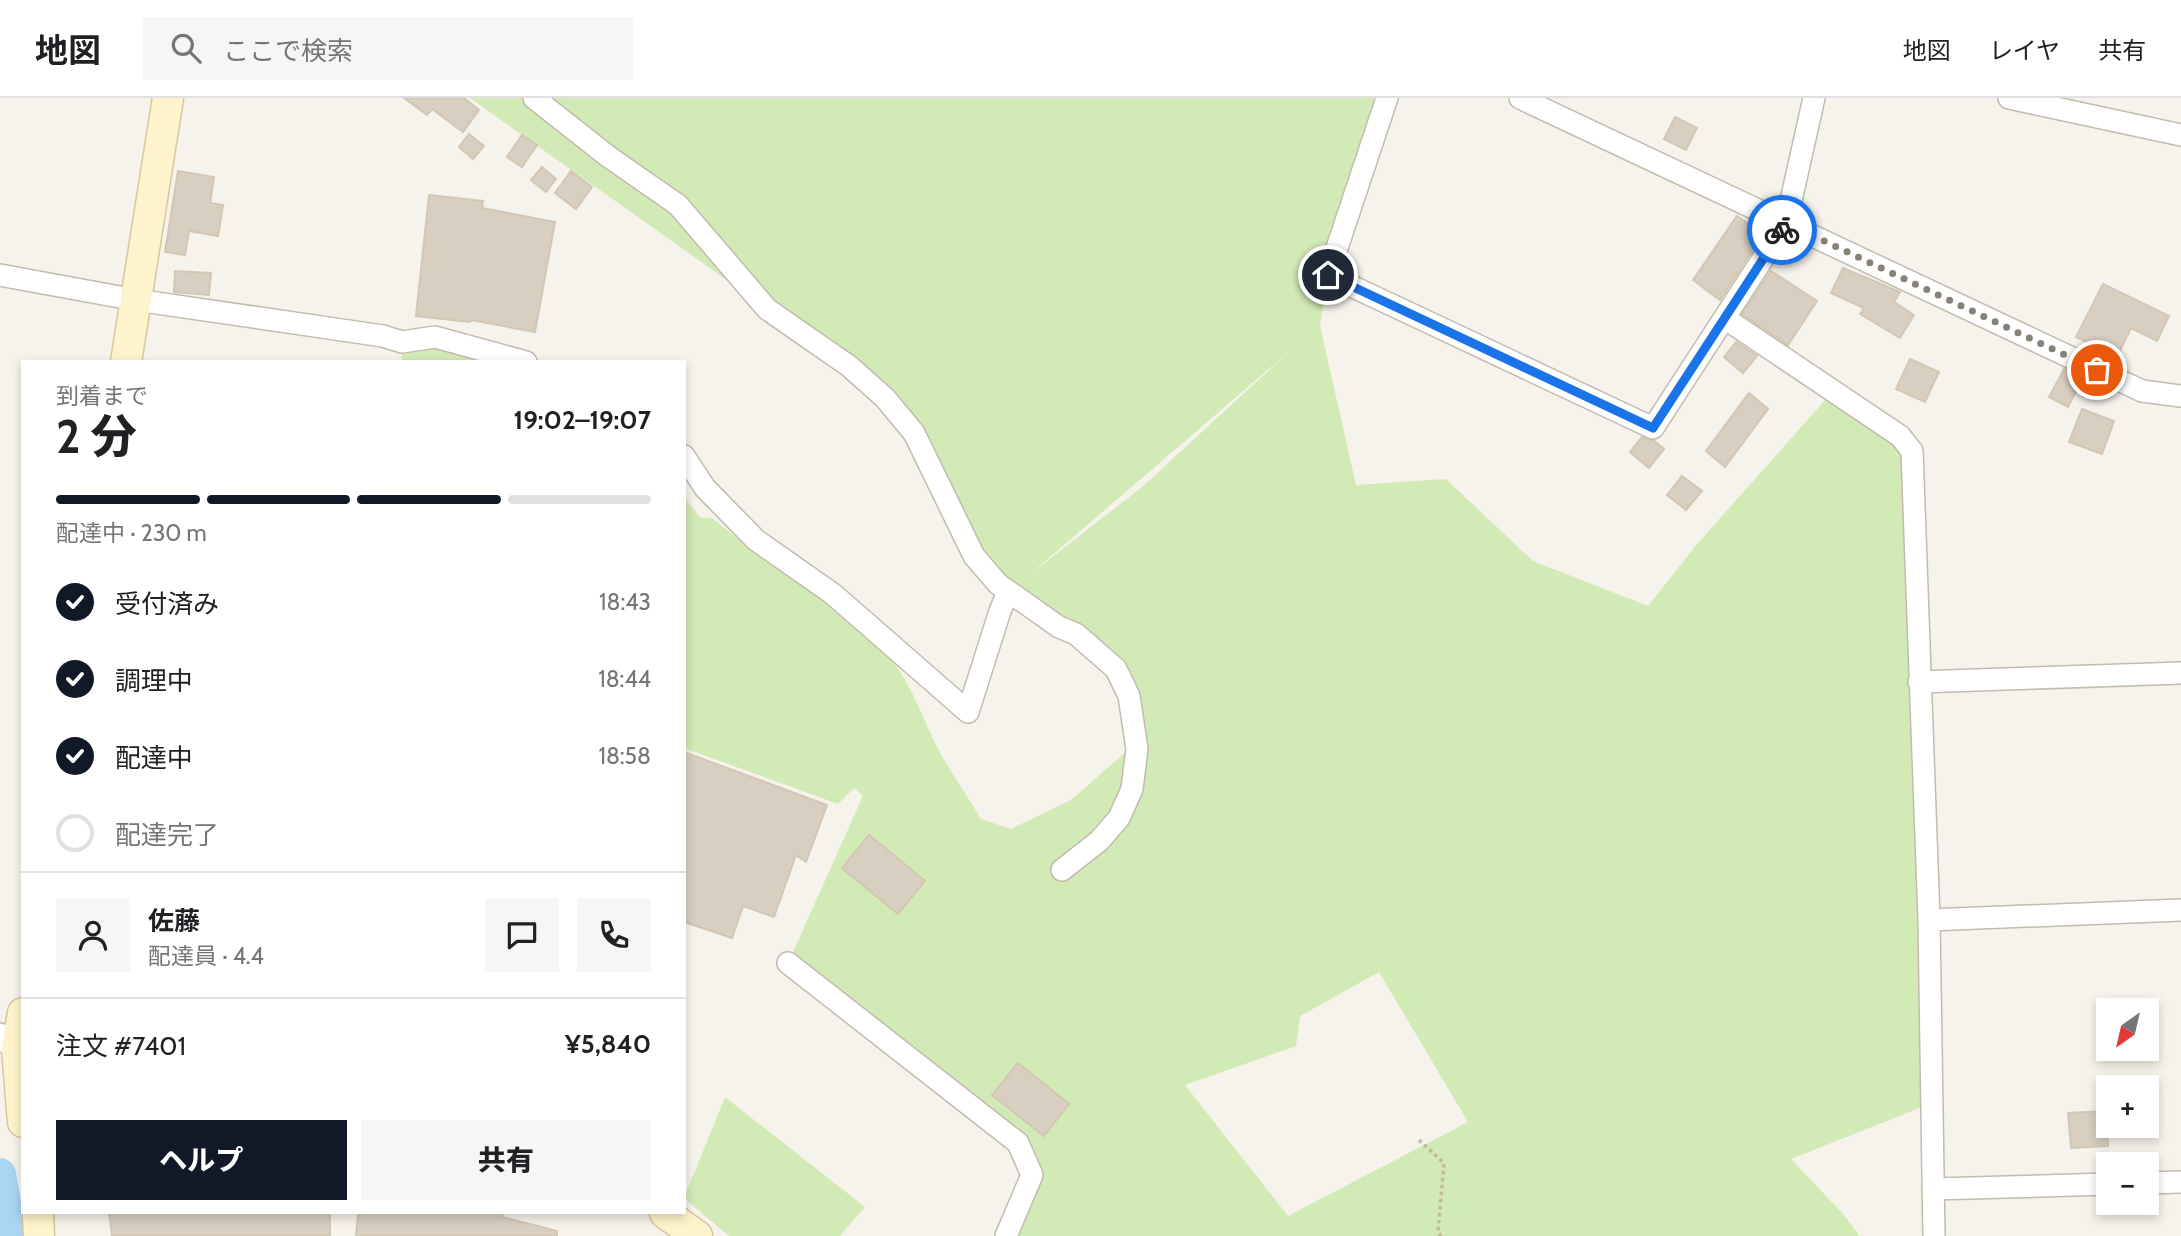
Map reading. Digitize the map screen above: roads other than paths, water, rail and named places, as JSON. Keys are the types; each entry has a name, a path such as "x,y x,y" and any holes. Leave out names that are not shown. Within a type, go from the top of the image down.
{"street":[{"path":"126,360 168,98"},
{"path":"534,98 609,157 678,205 766,309 849,366 885,398 918,440 974,556 1009,592 1094,649 1115,669 1129,696 1138,758 1132,789 1119,818 1099,841 1062,870"},
{"path":"1387,98 1328,275 1653,428 1786,223 1814,98"},
{"path":"1520,98 2142,391 2181,396"},
{"path":"2009,98 2181,135"},
{"path":"0,275 136,300 383,336 401,352 435,337 519,360"},
{"path":"1726,319 1900,436 1912,452 1929,920 1934,1236"},
{"path":"686,459 705,488 756,540 833,594 968,712 1000,611 1009,592"},
{"path":"1919,682 2181,674"},
{"path":"1929,920 2181,910"},
{"path":"788,963 1018,1143 1032,1175 1006,1236"},
{"path":"21,1019 13,1043 21,1106"},
{"path":"2159,1183 2181,1182"},
{"path":"1933,1189 2096,1184"},
{"path":"38,1214 39,1236"},
{"path":"666,1214 697,1236"}],"waterway":[{"path":"0,1174 11,1236"}]}
